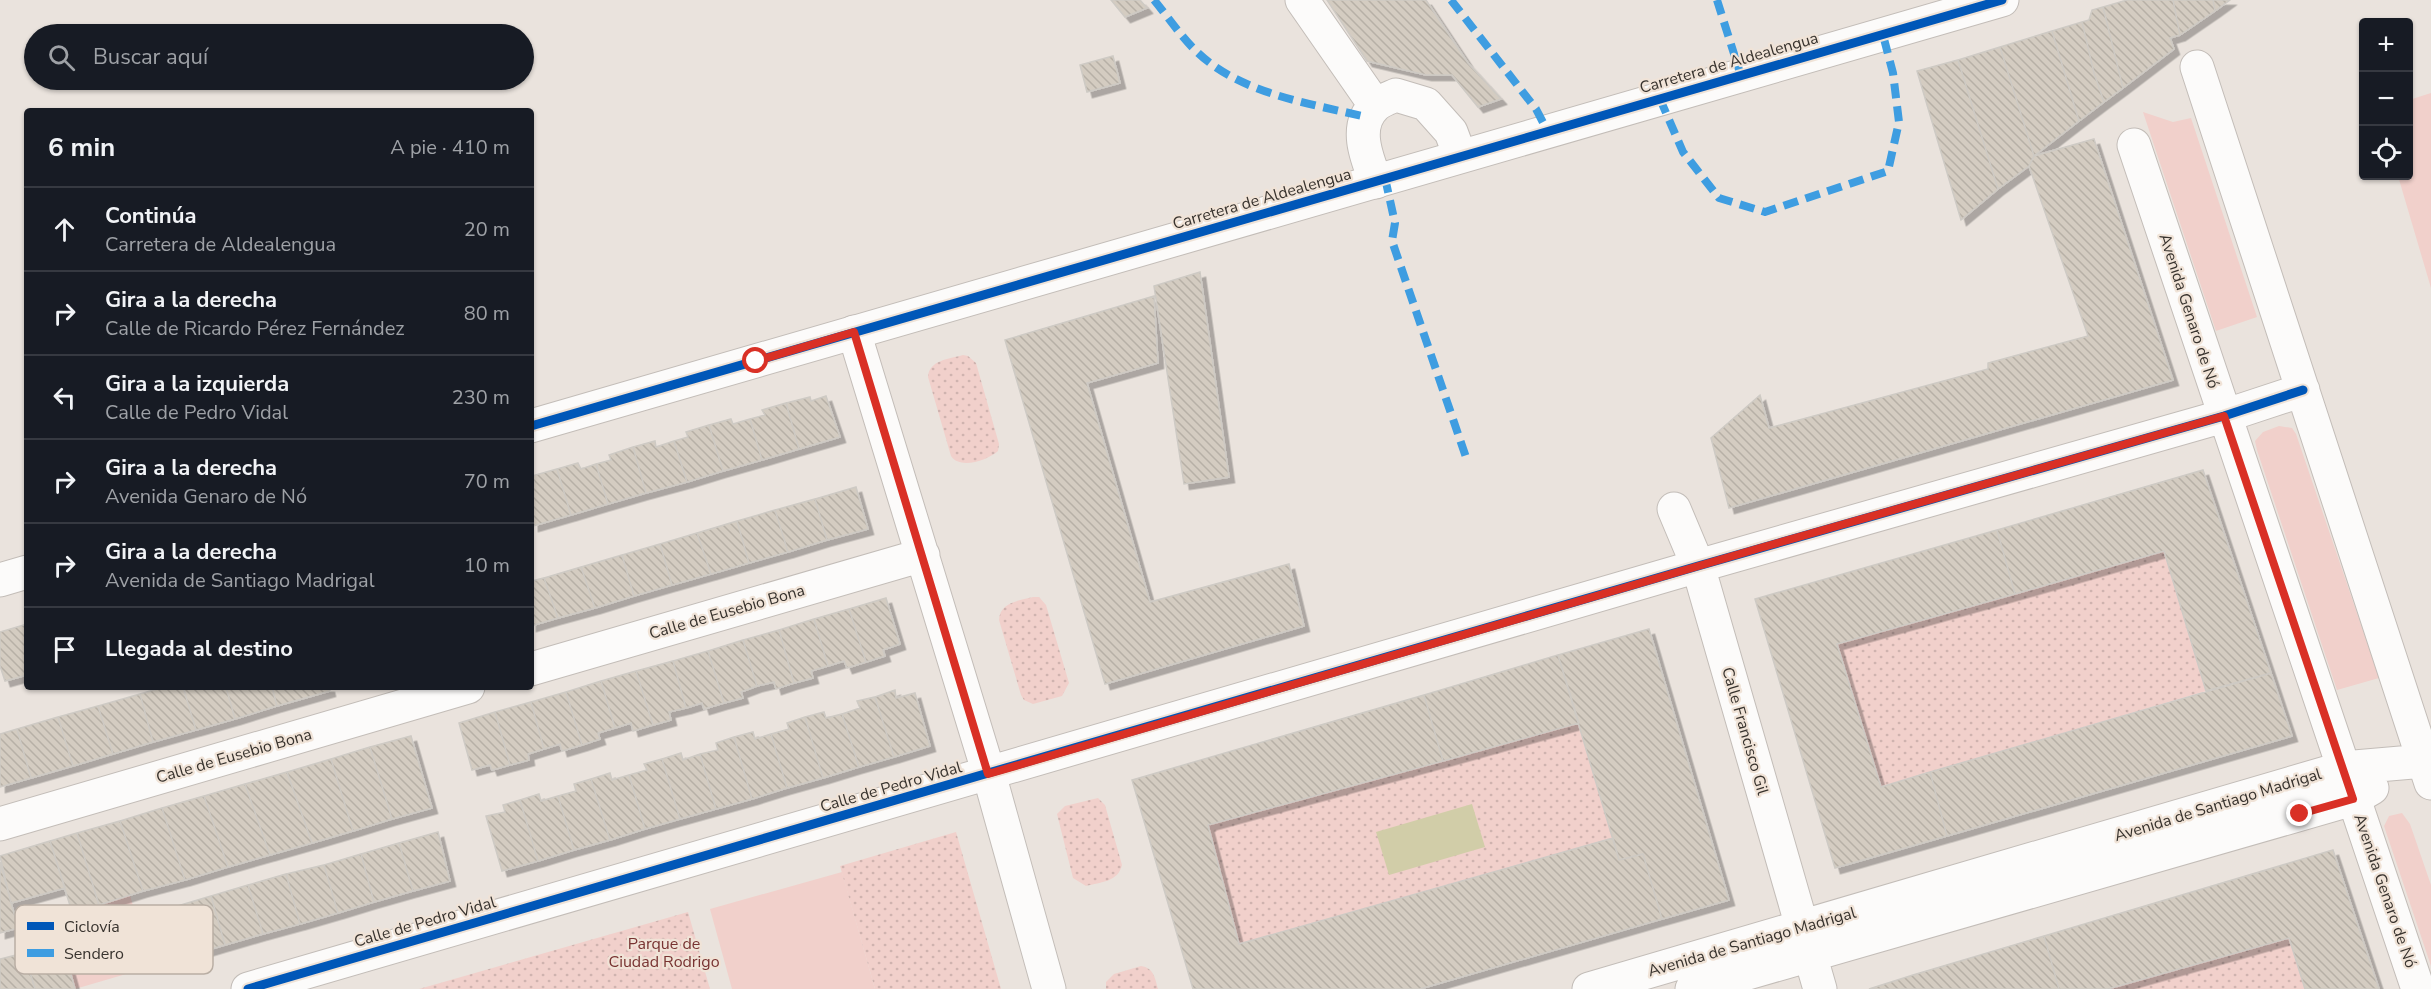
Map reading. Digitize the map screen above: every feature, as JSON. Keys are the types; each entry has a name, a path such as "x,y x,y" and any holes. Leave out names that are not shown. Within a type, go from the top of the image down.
{"street":[{"path":"1302,0 1375,105"},
{"name":"Carretera de Aldealengua","path":"534,425 2002,0"},
{"path":"2197,67 2427,772"},
{"path":"1376,182 1366,156 1363,127 1366,117 1375,105 1396,95 1426,104 1451,132 1460,156"},
{"name":"Avenida Genaro de Nó","path":"2134,145 2418,989"},
{"path":"854,332 923,555 1049,989"},
{"name":"Calle de Pedro Vidal","path":"248,989 1698,566 2224,416 2303,390"},
{"name":"Calle Francisco Gil","path":"1674,509 1698,566 1820,989"},
{"name":"Calle de Eusebio Bona","path":"534,668 923,555"},
{"path":"0,580 24,573"},
{"name":"Calle de Eusebio Bona","path":"0,825 458,690"},
{"name":"Avenida de Santiago Madrigal","path":"1692,989 1806,942 2343,768 2427,772"},
{"name":"Avenida de Santiago Madrigal","path":"1589,989 1806,942 2353,799 2427,772"}],"green space":[{"path":"2431,93 2431,288 2399,180 2413,180 2413,99"},
{"path":"2143,112 2173,122 2191,118 2257,317 2216,331"},
{"path":"963,355 976,363 999,444 998,451 993,454 967,463 955,460 951,456 928,377 929,371 936,364"},
{"path":"2279,426 2292,428 2296,434 2379,678 2337,690 2255,441 2263,432"},
{"path":"2164,551 2206,691 1881,787 1837,644"},
{"path":"1039,597 1046,605 1069,683 1062,696 1033,704 1024,700 1021,695 999,620 1006,606"},
{"path":"1579,723 1613,838 1239,944 1208,825"},
{"path":"1098,798 1105,805 1122,865 1113,878 1086,886 1073,878 1057,814 1065,806"},
{"path":"2402,813 2410,824 2431,885 2431,966 2384,826 2389,816"},
{"path":"956,832 1001,989 875,989 840,866"},
{"path":"842,872 875,989 732,989 710,909"},
{"path":"130,895 133,905 98,905"},
{"name":"Parque de Ciudad Rodrigo","path":"688,912 710,989 419,989"},
{"path":"2289,938 2305,989 2108,989"},
{"path":"1141,966 1151,971 1158,989 1106,989 1106,982 1114,974"},
{"path":"71,974 126,974 75,989"}],"shaded area":[{"path":"1472,804 1485,847 1389,875 1376,832"}],"building":[{"path":"1111,0 1140,0 1147,8 1125,17"},
{"path":"1327,0 1426,0 1468,63 1501,99 1478,107 1452,75 1426,75 1367,61"},
{"path":"2127,0 2173,0 2180,35 2170,38 2174,49 2123,88 2103,7"},
{"path":"2173,0 2213,0 2215,11 2180,35"},
{"path":"2213,0 2230,0 2215,11"},
{"path":"2103,7 2123,88 2104,102 2094,73 2082,22 2089,20 2092,10"},
{"path":"2082,22 2094,73 2104,102 2079,121 2052,31"},
{"path":"2052,31 2079,121 2034,156 2000,47"},
{"path":"2000,47 2034,156 2029,166 1998,189 1958,60"},
{"path":"1113,56 1120,83 1087,92 1080,65"},
{"path":"1958,60 1998,189 1961,220 1917,71"},
{"path":"2094,139 2173,380 1729,508 1711,438 1760,395 1769,428 1988,369 1988,363 2088,336 2029,166 2034,156"},
{"path":"1200,272 1229,477 1184,484 1154,286"},
{"path":"1154,296 1158,363 1087,383 1150,602 1289,564 1304,626 1105,684 1005,340"},
{"path":"826,396 840,437 799,449 786,403 810,397 811,401"},
{"path":"786,403 799,449 762,460 750,419 765,415 762,410"},
{"path":"731,419 733,424 750,419 762,460 723,471 709,425"},
{"path":"709,425 723,471 687,482 674,441 688,437 686,432"},
{"path":"655,441 656,447 674,441 687,482 646,493 633,447"},
{"path":"633,447 646,493 608,504 596,464 611,460 609,455"},
{"path":"578,463 581,469 596,464 608,504 571,515 557,469"},
{"path":"557,469 571,515 534,526 534,475"},
{"path":"2203,470 2271,673 2206,691 2164,551 2015,594 1997,530"},
{"path":"856,487 868,529 827,540 815,499"},
{"path":"815,499 827,540 788,552 775,510"},
{"path":"775,510 788,552 749,563 737,521"},
{"path":"737,521 749,563 711,574 697,533"},
{"path":"1997,530 2015,594 1837,644 1881,787 1930,772 1947,836 1835,868 1755,599"},
{"path":"697,533 711,574 672,585 660,544"},
{"path":"660,544 672,585 634,596 622,555"},
{"path":"622,555 634,596 595,608 581,567"},
{"path":"581,567 595,608 558,618 544,578"},
{"path":"544,578 558,618 534,625 534,580"},
{"path":"886,598 900,644 883,650 885,656 866,662 849,609"},
{"path":"849,609 866,662 847,668 844,661 828,666 814,619"},
{"path":"814,619 828,666 811,671 813,678 794,683 779,630"},
{"path":"24,625 24,676 5,681 0,666 0,632"},
{"path":"1649,629 1729,900 1662,919 1643,854 1619,860 1558,655"},
{"path":"779,630 794,683 776,689 774,682 757,686 743,640"},
{"path":"743,640 757,686 741,692 743,698 724,703 708,651"},
{"path":"708,651 724,703 704,709 702,703 686,708 673,661"},
{"path":"1558,655 1579,723 1443,761 1424,695"},
{"path":"673,661 686,708 669,712 671,720 653,725 636,671"},
{"path":"636,671 653,725 633,731 631,723 615,728 601,681"},
{"path":"2271,673 2292,736 1947,836 1930,772"},
{"path":"601,681 615,728 598,733 600,739 582,745 566,692"},
{"path":"153,690 184,690 196,730 153,742 140,694"},
{"path":"184,690 227,690 235,719 196,730"},
{"path":"227,690 273,690 277,706 235,719"},
{"path":"273,690 330,690 330,691 277,706"},
{"path":"895,690 896,698 915,693 930,746 894,757 875,697"},
{"path":"566,692 582,745 562,751 560,744 544,749 531,702"},
{"path":"140,694 153,742 113,754 98,706"},
{"path":"1424,695 1443,761 1208,825 1239,944 1613,838 1619,860 1643,854 1662,919 1420,989 1193,989 1132,780"},
{"path":"875,697 894,757 859,767 842,714 860,708 857,701"},
{"path":"531,702 544,749 528,754 529,760 510,765 495,712"},
{"path":"98,706 113,754 73,766 58,717"},
{"path":"495,712 510,765 492,770 490,765 472,770 459,723"},
{"path":"824,712 826,718 842,714 859,767 823,778 805,717"},
{"path":"58,717 73,766 31,778 17,729"},
{"path":"805,717 823,778 787,788 771,734 789,729 787,723"},
{"path":"17,729 31,778 0,787 0,734"},
{"path":"753,732 755,739 771,734 787,788 752,799 734,737"},
{"path":"411,736 432,808 392,819 370,747"},
{"path":"734,737 752,799 716,809 700,754 718,750 716,743"},
{"path":"370,747 392,819 353,831 331,759"},
{"path":"681,753 683,760 700,754 716,809 680,819 662,759"},
{"path":"331,759 353,831 312,843 287,772"},
{"path":"662,759 680,819 645,829 629,775 647,770 644,764"},
{"path":"287,772 312,843 270,855 245,784"},
{"path":"610,773 612,780 629,775 645,829 610,840 591,779"},
{"path":"591,779 610,840 574,850 558,796 576,791 574,784"},
{"path":"245,784 270,855 228,867 204,796"},
{"path":"539,794 541,801 558,796 574,850 538,861 520,800"},
{"path":"204,796 228,867 185,880 162,808"},
{"path":"520,800 538,861 502,871 486,816 505,812 503,805"},
{"path":"162,808 185,880 143,891 120,821"},
{"path":"120,821 143,891 99,905 77,833"},
{"path":"438,832 450,881 413,891 399,843"},
{"path":"77,833 99,905 70,905 50,841"},
{"path":"50,841 65,888 11,903 0,856"},
{"path":"399,843 413,891 374,902 361,854"},
{"path":"2333,850 2379,989 2305,989 2289,938 2108,989 2059,989 2044,936"},
{"path":"361,854 374,902 338,913 324,865"},
{"path":"0,862 15,917 15,929 0,933"},
{"path":"324,865 338,913 300,924 286,874"},
{"path":"286,874 300,924 263,934 248,885"},
{"path":"248,885 263,934 225,945 211,896"},
{"path":"211,896 225,945 213,949 213,905 181,905"},
{"path":"2044,936 2059,989 1869,989 1913,975"},
{"path":"15,955 15,974 30,974 35,989 0,989 0,959"},
{"path":"31,974 71,974 75,989 35,989"}],"marked path":[{"path":"1154,0 1195,50 1232,77 1276,95 1366,117"},
{"path":"1451,0 1536,109 1548,132"},
{"path":"1717,0 1741,76"},
{"path":"1660,99 1683,152 1719,198 1765,212 1888,171 1899,122 1893,73 1883,35"},
{"path":"1385,178 1395,223 1392,241 1468,463"}],"cycle path":[{"path":"534,425 2002,0"},
{"path":"248,989 1698,566 2224,416 2303,390"}],"route":[{"path":"756,361 854,332 988,774 1760,548 2224,416 2353,799 2300,814"}]}
